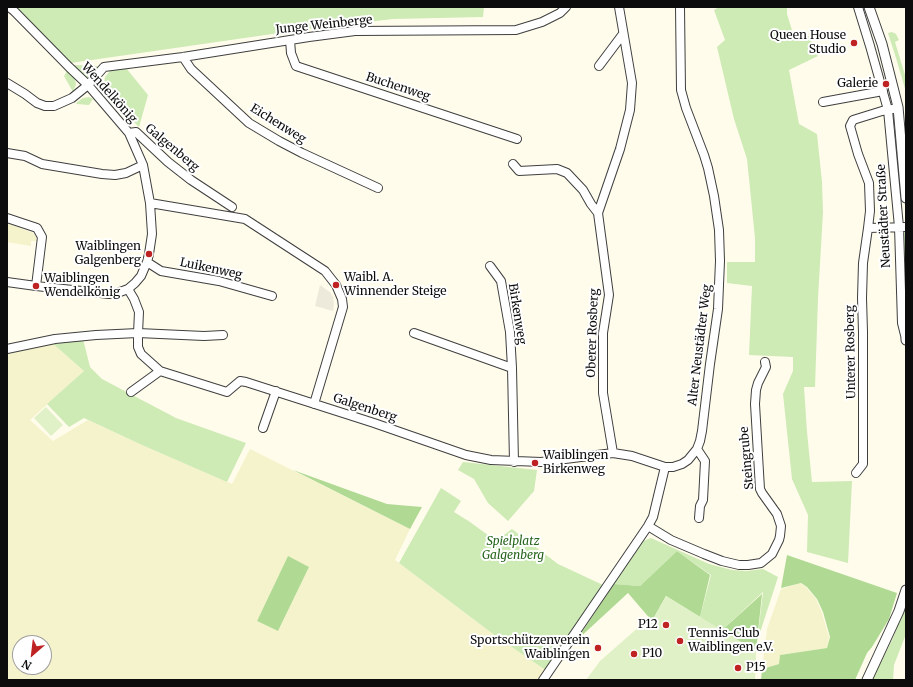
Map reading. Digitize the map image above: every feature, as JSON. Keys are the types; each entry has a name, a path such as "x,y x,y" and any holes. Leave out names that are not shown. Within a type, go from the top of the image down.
{"street":[{"name":"Wendelkönig","path":"7,282 109,294 120,292 136,284 141,276 147,262 152,234 150,203 143,165 129,133 88,85 9,7"},
{"name":"Junge Weinberge","path":"7,83 37,103 45,106 54,106 72,98 88,85 104,67 183,57 355,31 516,30 542,22 560,13 566,7"},
{"name":"Oberer Rosberg","path":"613,453 603,393 603,334 609,295 598,213 620,149 630,110 632,83 619,7"},
{"name":"Alter Neustädter Weg","path":"665,467 673,467 688,460 697,449 700,441 718,309 720,261 719,230 708,168 681,90 680,7"},
{"name":"Neustädter Straße","path":"858,7 883,91 902,227 902,323 906,339"},
{"name":"Neustädter Straße","path":"868,7 882,44 898,108 904,140 906,198"},
{"path":"599,66 623,34"},
{"name":"Buchenweg","path":"290,40 291,53 296,66 517,139"},
{"name":"Eichenweg","path":"183,57 191,69 249,123 302,153 378,188"},
{"path":"823,102 883,91"},
{"name":"Unterer Rosberg","path":"856,473 863,464 862,298 863,263 870,211 869,183 858,154 850,126 853,120 885,110 898,108"},
{"name":"Galgenberg","path":"129,133 136,132 168,162 191,180 232,207"},
{"path":"7,153 25,156 42,164 102,174 115,175 126,173 143,165"},
{"name":"Oberer Rosberg","path":"513,164 519,171 557,169 567,172 598,213"},
{"path":"218,199 221,205 219,215"},
{"name":"Galgenberg","path":"150,203 246,219 325,271 336,285 342,299 343,307 314,404 466,455 491,460 541,462 613,453 632,456 665,467"},
{"path":"7,218 37,228 42,237 36,286"},
{"path":"868,228 902,227"},
{"name":"Luikenweg","path":"147,262 161,271 219,281 272,296"},
{"name":"Birkenweg","path":"490,266 500,281 510,332 514,462"},
{"path":"128,288 139,312 138,347 141,354 160,371 227,392 240,381 246,382 314,404"},
{"path":"7,349 55,339 96,335 138,333 204,336 223,335"},
{"path":"414,333 512,368"},
{"name":"Steingrube","path":"648,526 671,540 733,564 757,564 766,560 772,554 779,540 781,526 777,514 760,489 754,397 758,383 766,367 765,362"},
{"path":"131,392 160,371"},
{"path":"263,428 276,391"},
{"path":"697,449 705,461 703,500 700,506 699,518"},
{"path":"543,680 648,526 656,507 665,467"},
{"path":"867,680 900,611 906,590"}],"shaded area":[{"path":"7,223 33,233 37,241 31,241 31,246 7,242"},
{"path":"320,285 331,293 333,297 333,311 315,306"},
{"path":"51,342 84,371 30,420 53,441 88,420 232,484 250,449 410,529 395,560 497,637 547,671 541,680 7,680 7,351","holes":["288,557 309,567 278,631 257,621"]},
{"path":"800,583 806,587 816,599 822,613 829,637 827,648 780,655 779,664 762,669 767,629 781,589"}],"green space":[{"path":"15,7 484,7 483,17 393,19 300,30 71,63"},
{"path":"719,7 787,7 787,14 795,40 809,36 818,56 789,70 799,124 817,134 822,182 823,212 815,387 804,387 812,482 852,481 848,563 807,552 808,515 792,479 783,394 793,371 793,357 749,355 752,286 727,283 727,262 755,262 755,238 747,159 734,119 717,47 725,40 714,10"},
{"path":"892,32 896,34 899,40 895,42 905,75 906,92 888,33"},
{"path":"73,65 97,66 99,68 91,76 87,77 82,75"},
{"path":"126,68 148,95 139,127 104,93 105,77 110,71"},
{"path":"67,71 75,80 76,84 73,92 64,76"},
{"path":"89,97 93,99 89,105 76,103 83,98"},
{"path":"903,229 905,229 906,265 906,282 904,283"},
{"path":"83,339 90,367 102,379 176,418 246,443 227,482 84,418 69,427 47,404 84,371 51,342"},
{"path":"46,407 63,425 51,436 34,418"},
{"path":"463,462 537,470 534,491 508,521 488,503 474,479 458,470"},
{"path":"293,470 387,504 422,507 410,529"},
{"name":"Spielplatz Galgenberg","path":"441,488 461,501 454,512 496,541 512,529 558,564 603,585 547,671 497,637 399,563"},
{"path":"651,538 709,564 732,570 747,571 763,569 778,577 757,642 763,592 721,631 700,617 711,575 677,551 640,586 614,584 643,541"},
{"path":"677,551 710,575 700,617 666,596 652,621 628,593 576,641 614,584 640,586"},
{"path":"787,555 897,593 889,619 867,653 855,680 761,680 762,669 779,664 780,655 827,648 830,637 823,612 817,599 807,587 801,583 781,588"},
{"path":"288,556 309,567 278,631 257,621"},
{"path":"762,594 756,651 721,631"},
{"name":"Tennis-Club Waiblingen e.V.","path":"666,596 756,651 755,680 586,680 600,661 649,618 652,621"},
{"path":"906,601 906,634 894,665 893,680 872,680 893,638"}],"pier":[{"path":"897,7 903,7 906,11 901,18 893,10"}],"place":[{"name":"Queen House Studio","path":"854,43"},
{"name":"Galerie","path":"886,84"},
{"name":"Waiblingen Galgenberg","path":"149,254"},
{"name":"Waibl. A. Winnender Steige","path":"336,285"},
{"name":"Waiblingen Wendelkönig","path":"36,286"},
{"name":"Waiblingen Birkenweg","path":"535,463"},
{"name":"P12","path":"666,625"},
{"name":"Tennis-Club Waiblingen e.V.","path":"680,641"},
{"name":"Sportschützenverein Waiblingen","path":"598,648"},
{"name":"P10","path":"634,654"},
{"name":"P15","path":"738,668"}]}
